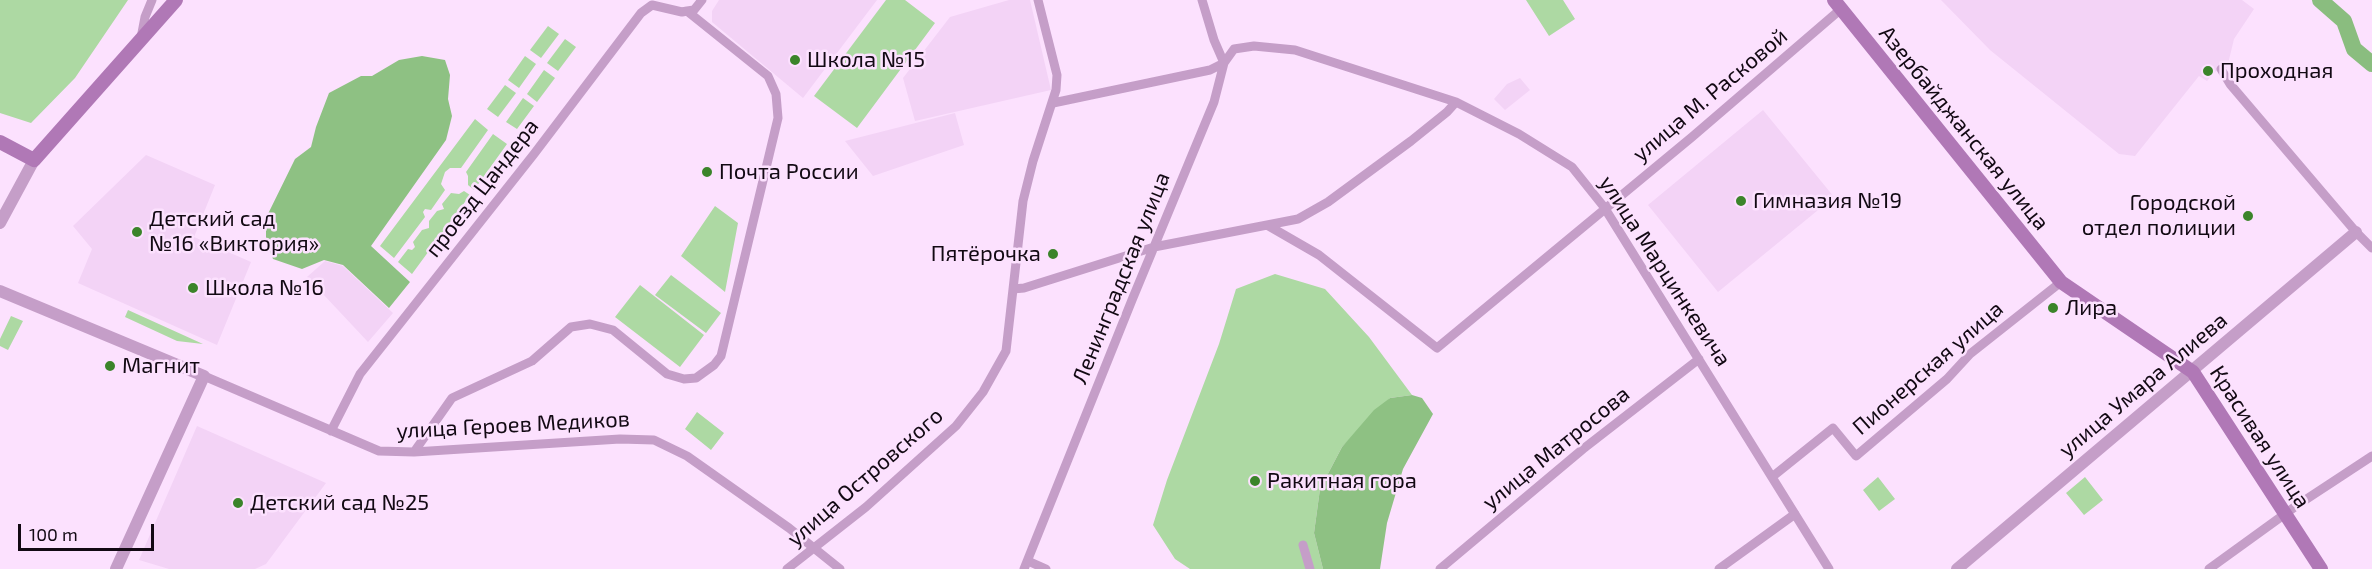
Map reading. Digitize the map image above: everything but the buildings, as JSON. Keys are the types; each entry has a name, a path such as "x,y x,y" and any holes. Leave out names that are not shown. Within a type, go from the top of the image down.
{"main road":[{"path":"0,142 34,160 176,0"},
{"name":"Азербайджанская улица","path":"1837,4 2061,282"},
{"name":"Красивая улица","path":"2061,282 2193,372 2321,569"}],"street":[{"path":"140,41 145,17 153,0"},
{"path":"687,11 694,10 702,0"},
{"name":"улица Островского","path":"787,569 866,507 956,426 983,392 1006,351 1023,201 1033,161 1053,103 1057,75 1038,0"},
{"path":"1202,0 1214,40 1224,63"},
{"name":"улица М. Расковой","path":"1267,225 1319,255 1437,348 1701,129 1837,4"},
{"name":"проезд Цандера","path":"331,430 360,374 527,163 641,13 652,5 682,12 687,11 768,76 776,94 778,118 721,356 714,365 696,378 684,379 667,374 613,330 590,324 571,327 532,361 452,398 414,452"},
{"name":"улица Марцинкевича","path":"1053,103 1210,70 1224,63 1234,49 1242,46 1265,46 1295,50 1456,102 1520,134 1572,167 1605,207 1828,569"},
{"name":"Ленинградская улица","path":"1026,565 1214,102 1224,63"},
{"path":"2221,69 2230,84 2372,248"},
{"path":"1013,289 1154,247 1298,219 1328,202 1411,141 1456,102"},
{"path":"0,223 34,160"},
{"name":"улица Умара Алиева","path":"1957,569 2356,232"},
{"name":"Пионерская улица","path":"1772,477 1833,428 1856,456 1947,379 1970,354 2061,282"},
{"name":"улица Героев Медиков","path":"0,291 379,451 414,452 620,439 654,440 687,456 815,548 840,569"},
{"name":"улица Матросова","path":"1440,569 1583,449 1699,359"},
{"path":"116,569 204,376"},
{"path":"2209,569 2285,513 2372,456"},
{"path":"1719,569 1795,514"},
{"path":"1303,545 1310,569"},
{"path":"1026,565 1046,569"}],"shaded area":[{"name":"Школа №15","path":"719,0 877,0 803,98 712,22 712,11"},
{"path":"1009,0 1030,0 1051,90 915,121 903,78 950,17"},
{"path":"1941,0 2242,0 2254,9 2234,39 2227,68 2216,71 2207,81 2199,76 2135,156 2119,154 1990,50"},
{"path":"1520,78 1530,90 1505,110 1494,99 1507,84"},
{"name":"Гимназия №19","path":"1763,110 1834,197 1718,292 1648,205"},
{"path":"955,113 964,145 873,176 845,141"},
{"name":"Детский сад №16 «Виктория»","path":"146,155 215,185 194,237 251,262 217,345 78,283 92,249 73,226"},
{"path":"325,261 343,266 393,313 368,342 307,277"},
{"name":"Детский сад №25","path":"197,426 326,483 266,564 255,569 169,569 139,560"}],"green space":[{"path":"0,0 128,0 75,78 31,123 0,113"},
{"path":"886,0 905,0 935,23 857,128 814,96"},
{"path":"1526,0 1563,0 1575,19 1549,36"},
{"path":"548,26 559,34 541,58 530,50"},
{"path":"565,39 576,47 558,71 547,63"},
{"path":"422,56 445,60 450,75 448,99 452,116 446,140 371,246 410,282 389,308 343,265 324,260 302,269 273,259 266,242 266,218 295,159 311,147 329,93 361,76 372,76 399,60"},
{"path":"525,56 536,64 519,88 508,80"},
{"path":"544,70 555,78 537,102 527,94"},
{"path":"505,85 516,93 498,117 487,109"},
{"path":"523,98 534,106 517,129 506,122"},
{"path":"475,119 488,130 461,168 450,168 445,172 441,184 445,190 431,210 425,209 423,212 425,217 394,258 380,246"},
{"path":"493,134 507,144 474,190 468,185 466,172"},
{"path":"464,191 470,195 412,274 398,262 408,249 412,250 415,247 413,242 422,230 429,228 429,221 437,211 444,209 442,204 451,193 459,194"},
{"path":"715,206 738,223 725,292 681,256"},
{"path":"1275,274 1325,289 1369,337 1412,395 1390,398 1342,447 1320,489 1314,533 1323,569 1190,569 1175,559 1153,525 1167,480 1219,344 1236,289"},
{"path":"671,275 721,313 706,333 655,295"},
{"path":"640,285 704,335 680,367 615,317"},
{"path":"128,310 203,344 177,341 125,317"},
{"path":"11,316 23,321 8,350 0,346 0,339"},
{"path":"1412,395 1422,398 1433,414 1403,469 1387,523 1380,569 1323,569 1314,533 1320,489 1342,447 1374,410 1390,398"},
{"path":"697,412 724,433 711,450 685,429"},
{"path":"1878,477 1895,499 1879,511 1863,490"},
{"path":"2085,477 2103,500 2084,515 2066,493"}],"waterway":[{"path":"2320,0 2344,21 2354,49 2372,64"}],"place":[{"name":"Школа №15","path":"795,60"},
{"name":"Проходная","path":"2208,71"},
{"name":"Почта России","path":"707,172"},
{"name":"Гимназия №19","path":"1741,201"},
{"name":"Городской отдел полиции","path":"2248,216"},
{"name":"Детский сад №16 «Виктория»","path":"137,232"},
{"name":"Пятёрочка","path":"1053,254"},
{"name":"Школа №16","path":"193,288"},
{"name":"Лира","path":"2053,308"},
{"name":"Магнит","path":"110,366"},
{"name":"Ракитная гора","path":"1255,481"},
{"name":"Детский сад №25","path":"238,503"}]}
